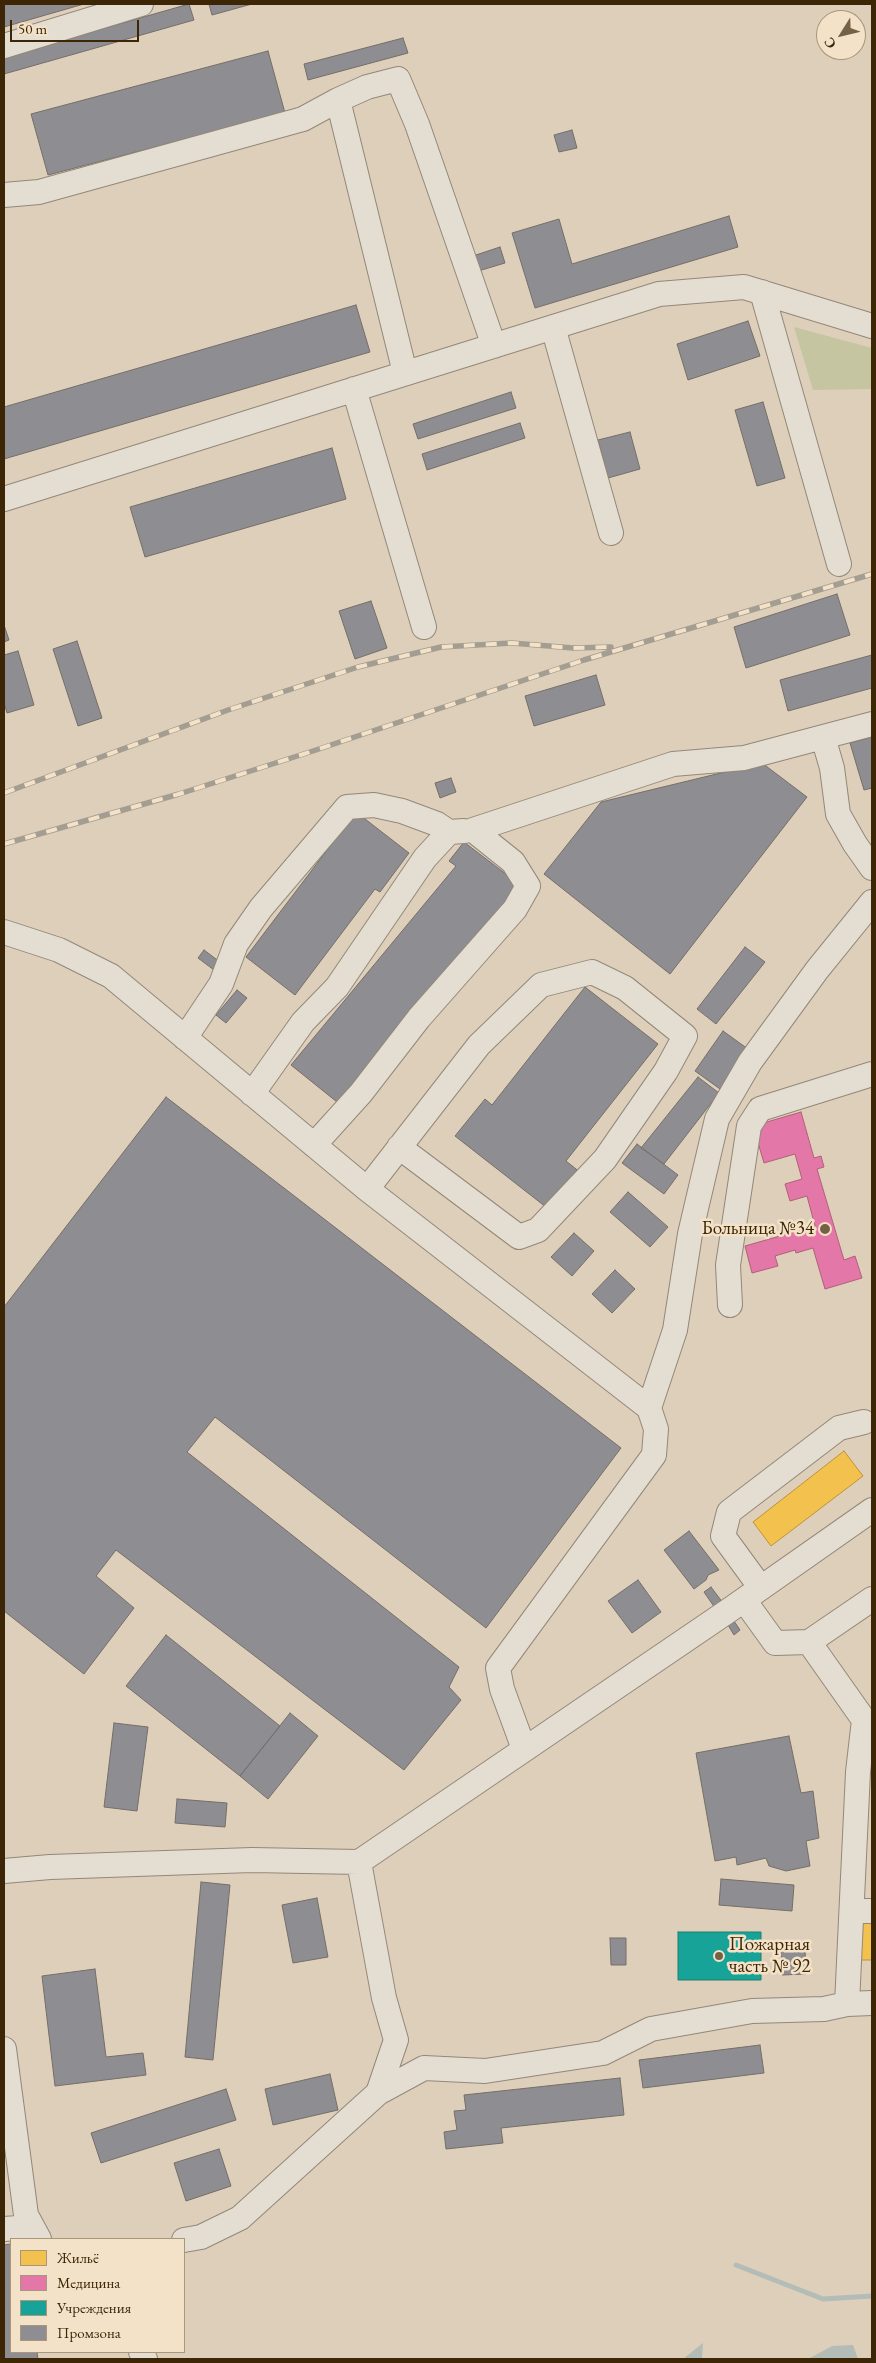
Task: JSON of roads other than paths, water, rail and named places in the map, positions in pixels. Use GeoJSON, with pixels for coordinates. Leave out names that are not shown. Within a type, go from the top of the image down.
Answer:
{"type":"FeatureCollection","features":[{"type":"Feature","properties":{"kind":"street"},"geometry":{"type":"LineString","coordinates":[[4,46],[141,4]]}},
{"type":"Feature","properties":{"kind":"street"},"geometry":{"type":"LineString","coordinates":[[4,195],[39,192],[303,119],[367,87],[398,79],[417,124],[494,346]]}},
{"type":"Feature","properties":{"kind":"street"},"geometry":{"type":"LineString","coordinates":[[338,100],[405,374]]}},
{"type":"Feature","properties":{"kind":"street"},"geometry":{"type":"LineString","coordinates":[[4,499],[659,294],[744,287],[872,326]]}},
{"type":"Feature","properties":{"kind":"street"},"geometry":{"type":"LineString","coordinates":[[762,292],[839,564]]}},
{"type":"Feature","properties":{"kind":"street"},"geometry":{"type":"LineString","coordinates":[[553,327],[611,533]]}},
{"type":"Feature","properties":{"kind":"street"},"geometry":{"type":"LineString","coordinates":[[354,389],[424,627]]}},
{"type":"Feature","properties":{"kind":"street"},"geometry":{"type":"LineString","coordinates":[[185,1038],[221,984],[236,944],[261,908],[347,806],[374,806],[402,811],[437,824],[449,832],[473,830],[673,764],[744,758],[872,724]]}},
{"type":"Feature","properties":{"kind":"street"},"geometry":{"type":"LineString","coordinates":[[823,737],[832,768],[838,814],[855,844],[872,868]]}},
{"type":"Feature","properties":{"kind":"street"},"geometry":{"type":"LineString","coordinates":[[314,1145],[361,1093],[419,1018],[516,909],[528,886],[513,862],[473,830]]}},
{"type":"Feature","properties":{"kind":"street"},"geometry":{"type":"LineString","coordinates":[[252,1094],[303,1022],[337,987],[425,858],[449,832]]}},
{"type":"Feature","properties":{"kind":"street"},"geometry":{"type":"LineString","coordinates":[[649,1408],[675,1330],[690,1234],[718,1118],[750,1062],[817,970],[872,902]]}},
{"type":"Feature","properties":{"kind":"street"},"geometry":{"type":"LineString","coordinates":[[4,932],[58,950],[112,976],[367,1189],[649,1408],[656,1429],[654,1455],[498,1668],[502,1689],[524,1749]]}},
{"type":"Feature","properties":{"kind":"street"},"geometry":{"type":"LineString","coordinates":[[367,1189],[399,1147],[479,1045],[541,985],[592,972],[625,988],[685,1036],[666,1071],[605,1159],[538,1230],[519,1237],[399,1147]]}},
{"type":"Feature","properties":{"kind":"street"},"geometry":{"type":"LineString","coordinates":[[730,1306],[728,1265],[749,1126],[760,1109],[872,1074]]}},
{"type":"Feature","properties":{"kind":"street"},"geometry":{"type":"LineString","coordinates":[[869,1424],[839,1428],[729,1512],[723,1536],[745,1600],[775,1643],[809,1642],[872,1599]]}},
{"type":"Feature","properties":{"kind":"street"},"geometry":{"type":"LineString","coordinates":[[4,1871],[50,1867],[252,1860],[359,1862],[745,1600],[872,1510]]}},
{"type":"Feature","properties":{"kind":"street"},"geometry":{"type":"LineString","coordinates":[[809,1642],[868,1719],[858,1772],[862,1911],[850,1920],[847,2004]]}},
{"type":"Feature","properties":{"kind":"street"},"geometry":{"type":"LineString","coordinates":[[359,1862],[384,1998],[396,2040],[378,2093]]}},
{"type":"Feature","properties":{"kind":"street"},"geometry":{"type":"LineString","coordinates":[[185,2240],[201,2236],[240,2218],[378,2093],[424,2068],[485,2071],[603,2053],[651,2029],[752,2011],[824,2009],[847,2004],[872,2003]]}},
{"type":"Feature","properties":{"kind":"street"},"geometry":{"type":"LineString","coordinates":[[4,2049],[26,2214],[35,2233]]}},
{"type":"Feature","properties":{"kind":"street"},"geometry":{"type":"LineString","coordinates":[[4,2229],[35,2233]]}},
{"type":"Feature","properties":{"kind":"waterway"},"geometry":{"type":"LineString","coordinates":[[736,2265],[823,2299],[872,2296]]}},
{"type":"Feature","properties":{"kind":"railway"},"geometry":{"type":"LineString","coordinates":[[4,844],[179,794],[584,660],[872,574]]}},
{"type":"Feature","properties":{"kind":"railway"},"geometry":{"type":"LineString","coordinates":[[4,793],[228,710],[358,667],[441,647],[512,643],[573,648],[611,647]]}},
{"type":"Feature","properties":{"kind":"place","name":"Больница №34"},"geometry":{"type":"Point","coordinates":[825,1229]}},
{"type":"Feature","properties":{"kind":"place","name":"Пожарная часть № 92"},"geometry":{"type":"Point","coordinates":[719,1956]}}]}
